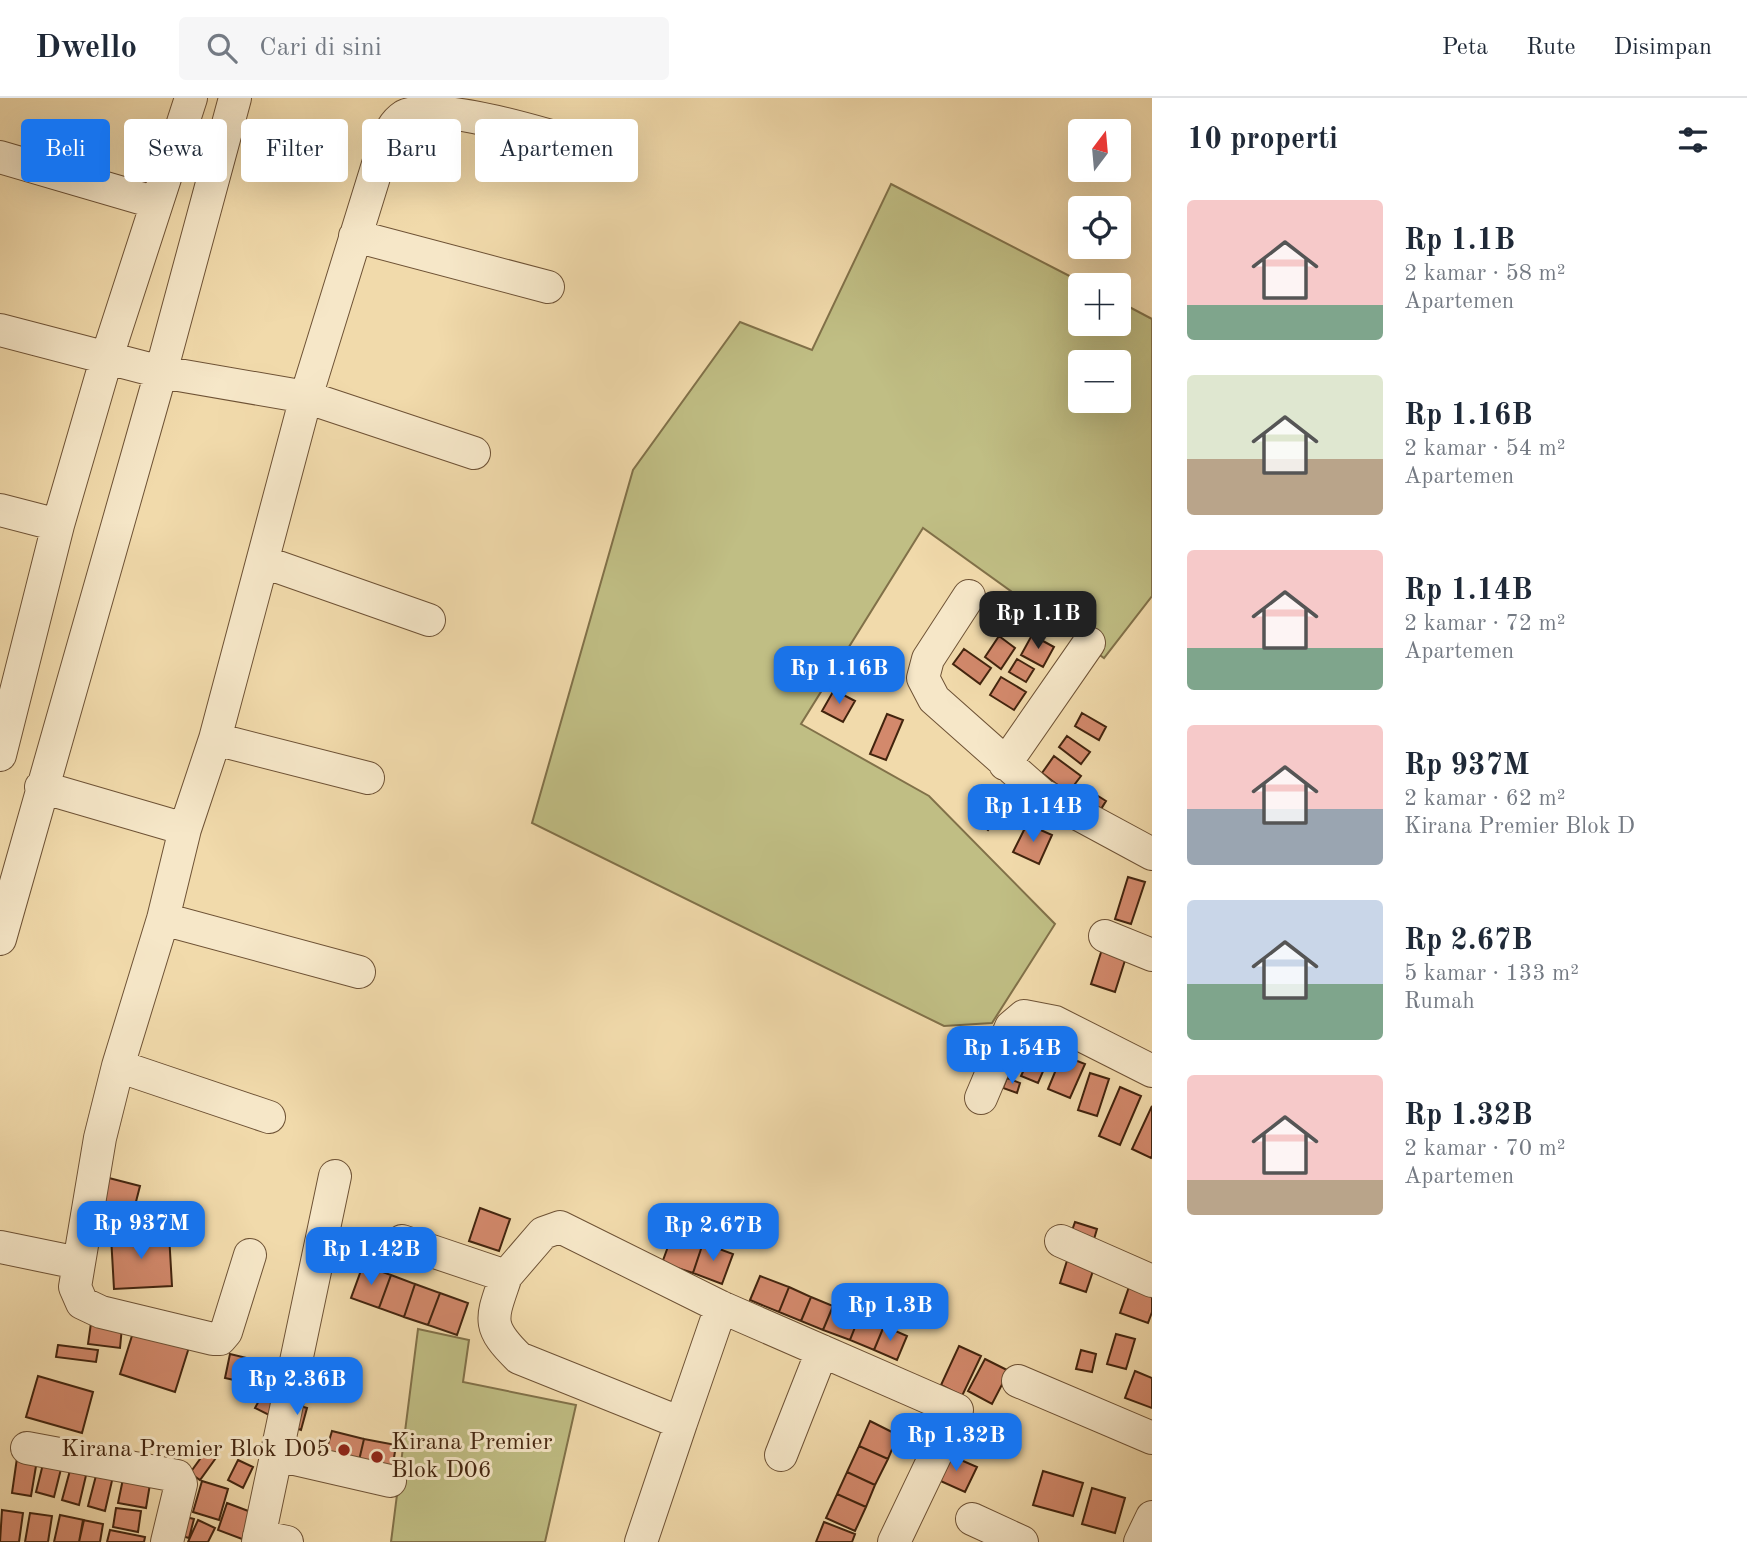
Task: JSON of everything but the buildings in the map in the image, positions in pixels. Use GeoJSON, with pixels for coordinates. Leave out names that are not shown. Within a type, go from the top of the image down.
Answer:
{"type":"FeatureCollection","features":[{"type":"Feature","properties":{"kind":"street"},"geometry":{"type":"LineString","coordinates":[[0,755],[58,526],[106,360],[191,98]]}},
{"type":"Feature","properties":{"kind":"street"},"geometry":{"type":"LineString","coordinates":[[0,939],[161,372],[235,98]]}},
{"type":"Feature","properties":{"kind":"street"},"geometry":{"type":"LineString","coordinates":[[250,1255],[226,1332],[220,1339],[101,1312],[82,1303],[75,1287],[100,1138],[118,1066],[163,919],[185,829],[215,739],[306,397],[383,148],[393,126],[405,115],[433,109],[492,119]]}},
{"type":"Feature","properties":{"kind":"street"},"geometry":{"type":"LineString","coordinates":[[0,158],[157,203]]}},
{"type":"Feature","properties":{"kind":"street"},"geometry":{"type":"LineString","coordinates":[[355,236],[548,287]]}},
{"type":"Feature","properties":{"kind":"street"},"geometry":{"type":"LineString","coordinates":[[0,330],[106,360],[306,397],[474,453]]}},
{"type":"Feature","properties":{"kind":"street"},"geometry":{"type":"LineString","coordinates":[[0,510],[58,526]]}},
{"type":"Feature","properties":{"kind":"street"},"geometry":{"type":"LineString","coordinates":[[264,562],[429,620]]}},
{"type":"Feature","properties":{"kind":"street"},"geometry":{"type":"LineString","coordinates":[[969,596],[928,659],[923,678],[934,699],[1041,794],[1152,854]]}},
{"type":"Feature","properties":{"kind":"street"},"geometry":{"type":"LineString","coordinates":[[1006,764],[1089,643]]}},
{"type":"Feature","properties":{"kind":"street"},"geometry":{"type":"LineString","coordinates":[[215,739],[368,778]]}},
{"type":"Feature","properties":{"kind":"street"},"geometry":{"type":"LineString","coordinates":[[41,787],[185,829]]}},
{"type":"Feature","properties":{"kind":"street"},"geometry":{"type":"LineString","coordinates":[[163,919],[359,972]]}},
{"type":"Feature","properties":{"kind":"street"},"geometry":{"type":"LineString","coordinates":[[1105,936],[1152,954]]}},
{"type":"Feature","properties":{"kind":"street"},"geometry":{"type":"LineString","coordinates":[[981,1098],[1011,1027],[1024,1016],[1055,1021],[1152,1071]]}},
{"type":"Feature","properties":{"kind":"street"},"geometry":{"type":"LineString","coordinates":[[118,1066],[269,1117]]}},
{"type":"Feature","properties":{"kind":"street"},"geometry":{"type":"LineString","coordinates":[[268,1540],[276,1455],[335,1176]]}},
{"type":"Feature","properties":{"kind":"street"},"geometry":{"type":"LineString","coordinates":[[681,1423],[519,1358],[499,1339],[493,1317],[506,1276],[543,1233],[560,1227],[721,1307],[957,1410],[894,1542]]}},
{"type":"Feature","properties":{"kind":"street"},"geometry":{"type":"LineString","coordinates":[[402,1241],[506,1276]]}},
{"type":"Feature","properties":{"kind":"street"},"geometry":{"type":"LineString","coordinates":[[1061,1241],[1152,1280]]}},
{"type":"Feature","properties":{"kind":"street"},"geometry":{"type":"LineString","coordinates":[[0,1247],[78,1264]]}},
{"type":"Feature","properties":{"kind":"street"},"geometry":{"type":"LineString","coordinates":[[641,1542],[721,1307]]}},
{"type":"Feature","properties":{"kind":"street"},"geometry":{"type":"LineString","coordinates":[[781,1455],[822,1351]]}},
{"type":"Feature","properties":{"kind":"street"},"geometry":{"type":"LineString","coordinates":[[1018,1381],[1152,1438]]}},
{"type":"Feature","properties":{"kind":"street"},"geometry":{"type":"LineString","coordinates":[[27,1448],[177,1476],[181,1484],[167,1542]]}},
{"type":"Feature","properties":{"kind":"street"},"geometry":{"type":"LineString","coordinates":[[276,1455],[390,1480]]}},
{"type":"Feature","properties":{"kind":"street"},"geometry":{"type":"LineString","coordinates":[[1140,1542],[1152,1517]]}},
{"type":"Feature","properties":{"kind":"street"},"geometry":{"type":"LineString","coordinates":[[972,1519],[1022,1542]]}},
{"type":"Feature","properties":{"kind":"shaded area"},"geometry":{"type":"Polygon","coordinates":[[[891,184],[1068,275],[1068,336],[1131,336],[1131,308],[1152,319],[1152,596],[1104,658],[923,528],[801,724],[929,796],[1055,924],[992,1023],[944,1026],[532,823],[633,470],[740,322],[812,350],[891,184]]]}},
{"type":"Feature","properties":{"kind":"shaded area"},"geometry":{"type":"Polygon","coordinates":[[[418,1329],[469,1340],[463,1382],[576,1405],[545,1542],[391,1542],[418,1329]]]}},
{"type":"Feature","properties":{"kind":"place","name":"Kirana Premier Blok D05"},"geometry":{"type":"Point","coordinates":[344,1450]}},
{"type":"Feature","properties":{"kind":"place","name":"Kirana Premier Blok D06"},"geometry":{"type":"Point","coordinates":[377,1457]}}]}
